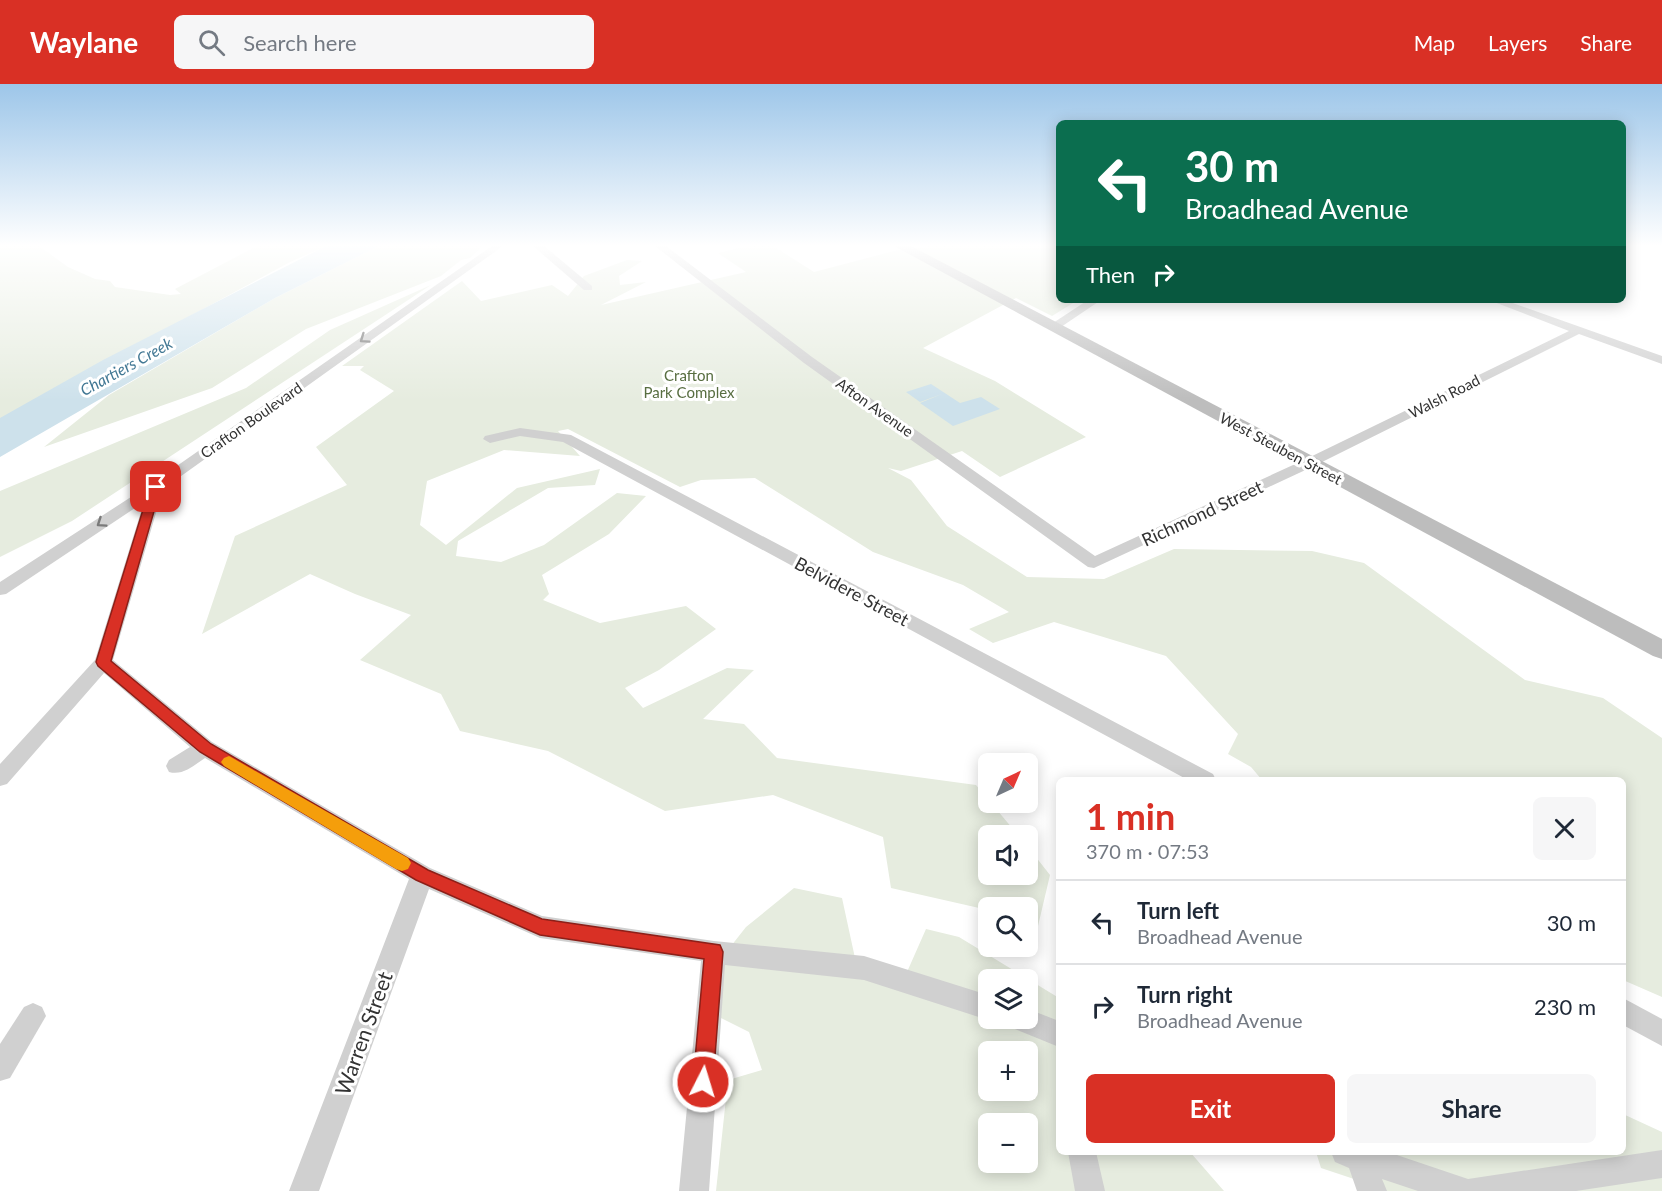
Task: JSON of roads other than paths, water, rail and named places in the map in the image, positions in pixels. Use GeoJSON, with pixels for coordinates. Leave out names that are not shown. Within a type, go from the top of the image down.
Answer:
{"type":"FeatureCollection","features":[{"type":"Feature","properties":{"kind":"main road","name":"West Steuben Street"},"geometry":{"type":"LineString","coordinates":[[999,298],[1662,650]]}},
{"type":"Feature","properties":{"kind":"street","name":"Crafton Boulevard"},"geometry":{"type":"LineString","coordinates":[[0,590],[156,487],[425,298]]}},
{"type":"Feature","properties":{"kind":"street","name":"Afton Avenue"},"geometry":{"type":"LineString","coordinates":[[727,298],[808,360],[1094,563]]}},
{"type":"Feature","properties":{"kind":"street"},"geometry":{"type":"LineString","coordinates":[[1054,327],[1091,303]]}},
{"type":"Feature","properties":{"kind":"street"},"geometry":{"type":"LineString","coordinates":[[1502,303],[1662,360]]}},
{"type":"Feature","properties":{"kind":"street","name":"Walsh Road"},"geometry":{"type":"LineString","coordinates":[[1309,463],[1579,330]]}},
{"type":"Feature","properties":{"kind":"street","name":"Belvidere Street"},"geometry":{"type":"LineString","coordinates":[[490,439],[520,432],[566,438],[1200,777]]}},
{"type":"Feature","properties":{"kind":"street","name":"Richmond Street"},"geometry":{"type":"LineString","coordinates":[[1094,563],[1309,463]]}},
{"type":"Feature","properties":{"kind":"street"},"geometry":{"type":"LineString","coordinates":[[0,778],[103,662],[156,487]]}},
{"type":"Feature","properties":{"kind":"street"},"geometry":{"type":"LineString","coordinates":[[103,662],[205,748],[422,875],[540,927],[714,952],[864,968],[978,1004]]}},
{"type":"Feature","properties":{"kind":"street"},"geometry":{"type":"LineString","coordinates":[[176,766],[205,748]]}},
{"type":"Feature","properties":{"kind":"street","name":"Warren Street"},"geometry":{"type":"LineString","coordinates":[[304,1191],[422,875]]}},
{"type":"Feature","properties":{"kind":"street"},"geometry":{"type":"LineString","coordinates":[[694,1191],[714,952]]}},
{"type":"Feature","properties":{"kind":"street"},"geometry":{"type":"LineString","coordinates":[[1626,1013],[1662,1033]]}},
{"type":"Feature","properties":{"kind":"street"},"geometry":{"type":"LineString","coordinates":[[0,1068],[33,1016]]}},
{"type":"Feature","properties":{"kind":"street"},"geometry":{"type":"LineString","coordinates":[[1038,1027],[1056,1035]]}},
{"type":"Feature","properties":{"kind":"street"},"geometry":{"type":"LineString","coordinates":[[1083,1155],[1090,1191]]}},
{"type":"Feature","properties":{"kind":"street"},"geometry":{"type":"LineString","coordinates":[[1353,1155],[1372,1191]]}},
{"type":"Feature","properties":{"kind":"street"},"geometry":{"type":"LineString","coordinates":[[1353,1155],[1461,1191]]}},
{"type":"Feature","properties":{"kind":"street"},"geometry":{"type":"LineString","coordinates":[[1474,1191],[1662,1164]]}},
{"type":"Feature","properties":{"kind":"water","name":"Chartiers Creek"},"geometry":{"type":"Polygon","coordinates":[[[225,298],[276,298],[0,457],[0,418],[103,360],[225,298]]]}},
{"type":"Feature","properties":{"kind":"water"},"geometry":{"type":"Polygon","coordinates":[[[931,384],[960,403],[981,397],[1000,409],[953,426],[920,403],[942,394],[920,402],[906,392],[931,384]]]}},
{"type":"Feature","properties":{"kind":"park label","name":"Crafton Park Complex"},"geometry":{"type":"Point","coordinates":[689,384]}}]}
